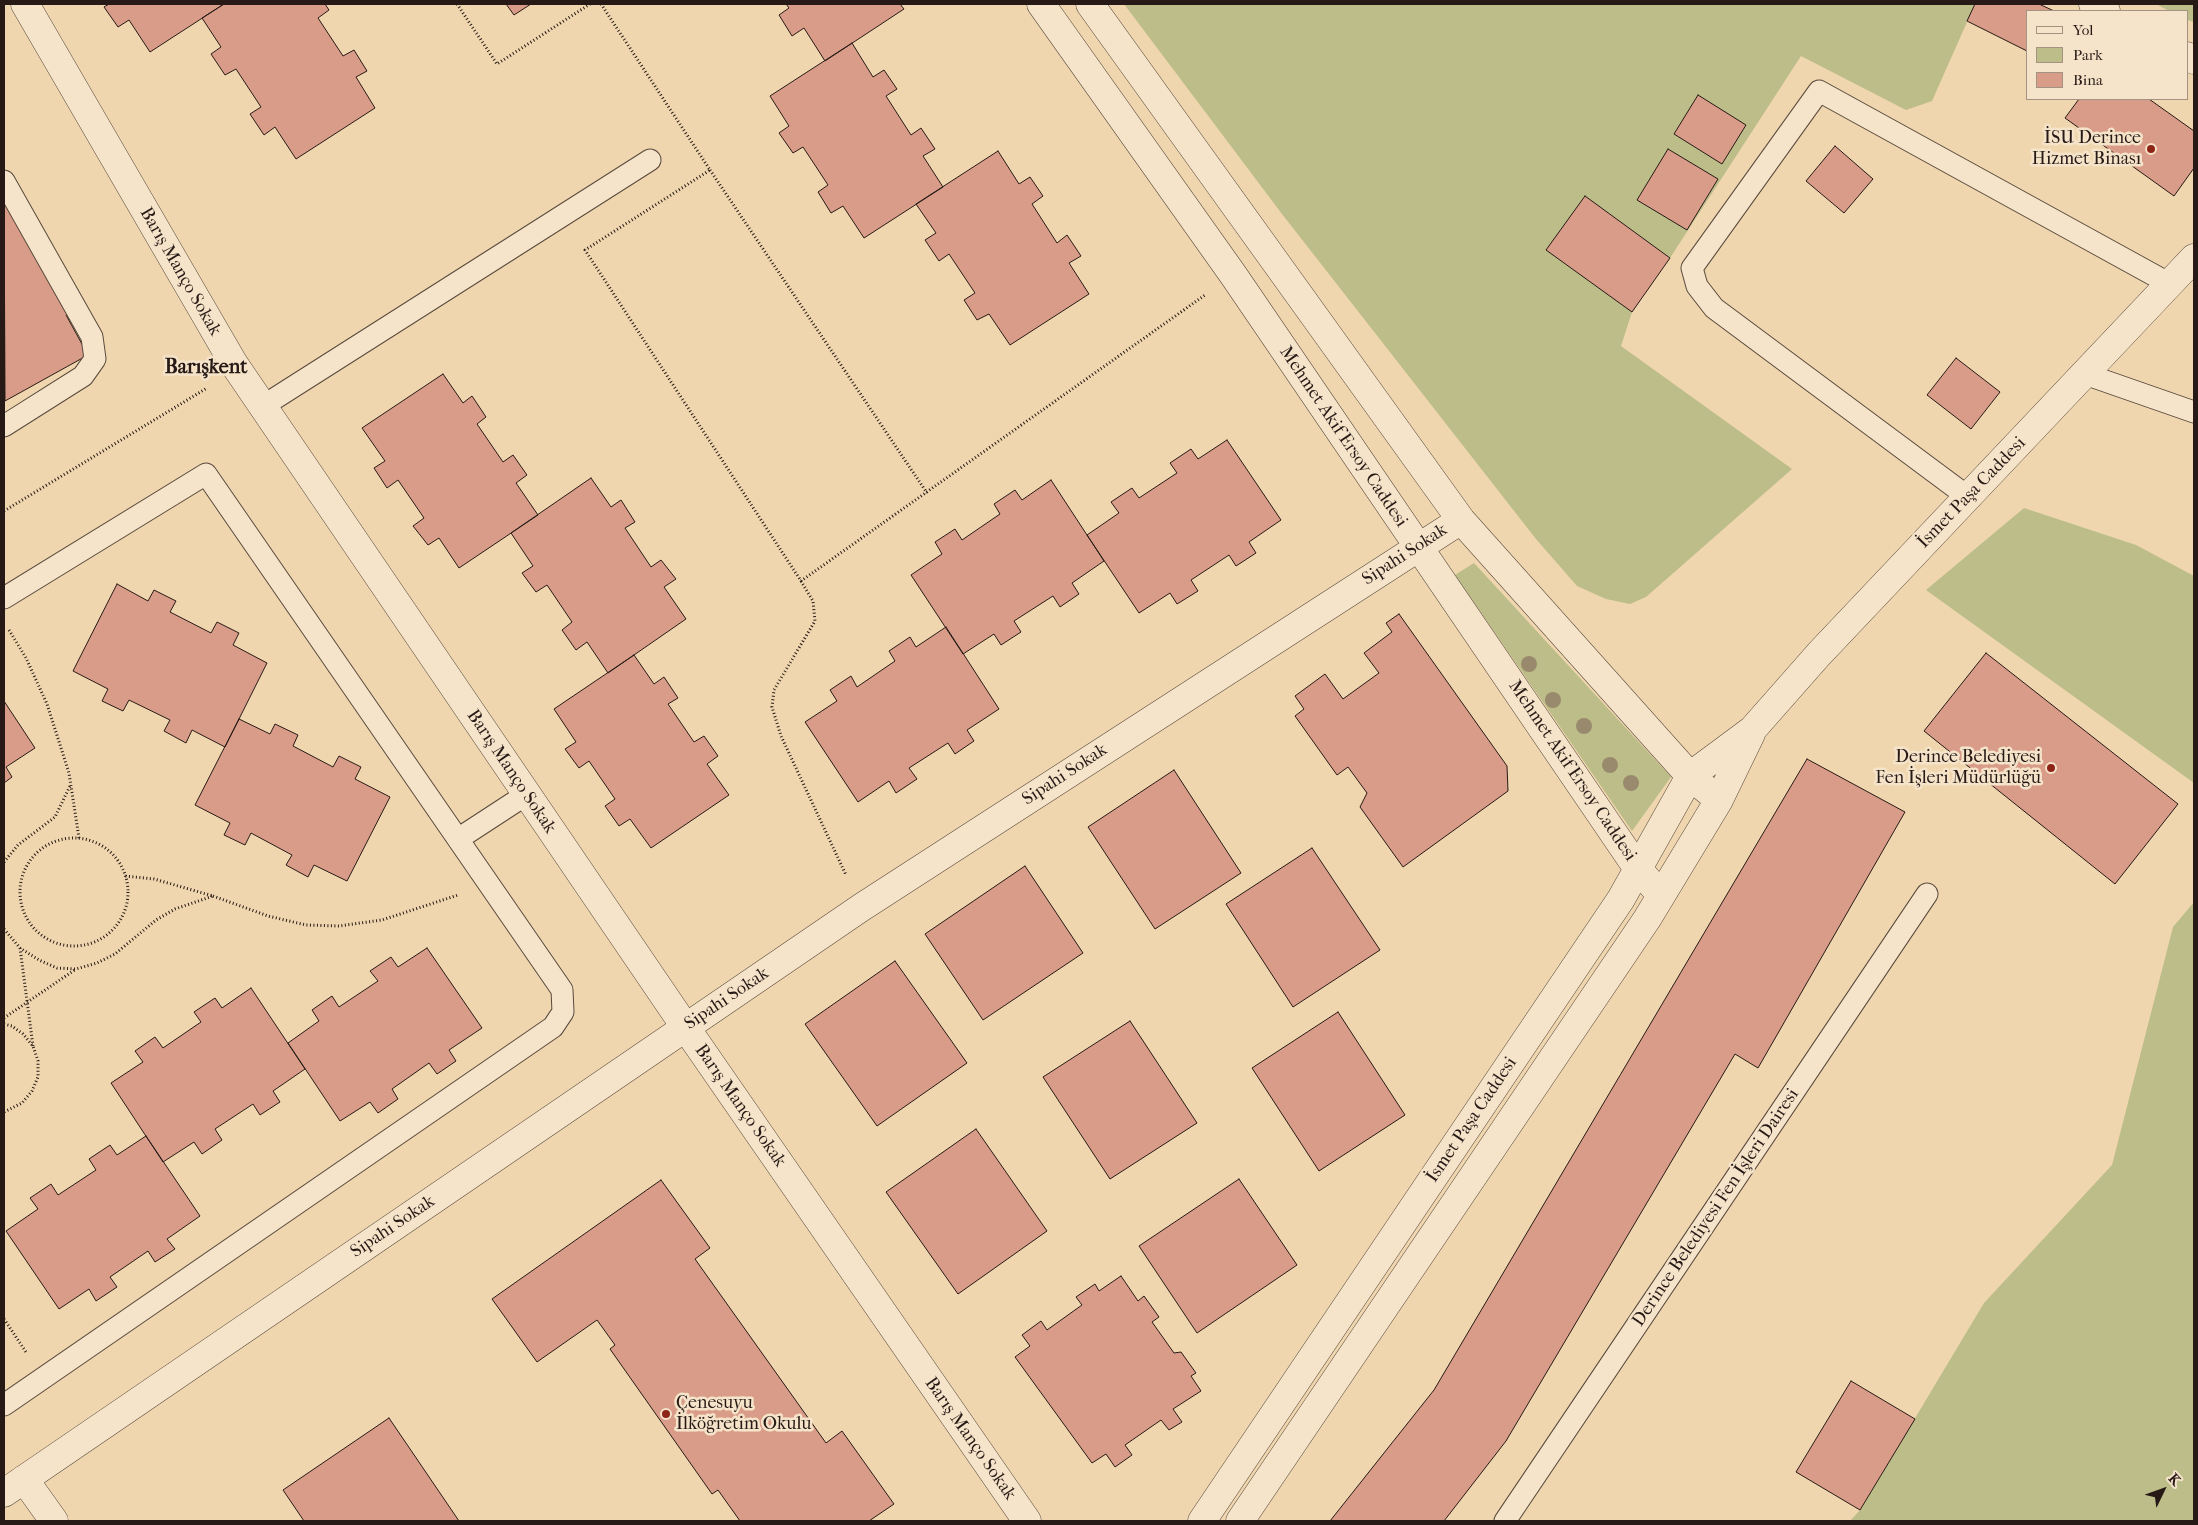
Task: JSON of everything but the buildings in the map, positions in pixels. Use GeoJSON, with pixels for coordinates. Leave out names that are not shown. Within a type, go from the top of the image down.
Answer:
{"type":"FeatureCollection","features":[{"type":"Feature","properties":{"kind":"street","name":"Barış Manço Sokak"},"geometry":{"type":"LineString","coordinates":[[25,4],[238,369],[262,406],[686,1028],[1027,1521]]}},
{"type":"Feature","properties":{"kind":"street","name":"Mehmet Akif Ersoy Caddesi"},"geometry":{"type":"LineString","coordinates":[[1041,4],[1234,276],[1638,869],[1661,895]]}},
{"type":"Feature","properties":{"kind":"street"},"geometry":{"type":"LineString","coordinates":[[1090,4],[1460,520],[1690,776],[1719,800]]}},
{"type":"Feature","properties":{"kind":"street"},"geometry":{"type":"LineString","coordinates":[[2093,4],[2104,10]]}},
{"type":"Feature","properties":{"kind":"street","name":"İsmet Paşa Caddesi"},"geometry":{"type":"LineString","coordinates":[[1202,1521],[1616,907],[1690,776],[1752,730],[1818,654],[2194,258]]}},
{"type":"Feature","properties":{"kind":"street","name":"Sipahi Sokak"},"geometry":{"type":"LineString","coordinates":[[14,1486],[862,907],[1460,520]]}},
{"type":"Feature","properties":{"kind":"street","name":"İsmet Paşa Caddesi"},"geometry":{"type":"LineString","coordinates":[[1240,1521],[1661,895],[1719,800],[1752,730]]}},
{"type":"Feature","properties":{"kind":"street"},"geometry":{"type":"LineString","coordinates":[[14,1486],[54,1521]]}},
{"type":"Feature","properties":{"kind":"lane"},"geometry":{"type":"LineString","coordinates":[[1968,497],[1714,308],[1697,286],[1692,268],[1819,91],[2170,284]]}},
{"type":"Feature","properties":{"kind":"lane"},"geometry":{"type":"LineString","coordinates":[[262,406],[650,160]]}},
{"type":"Feature","properties":{"kind":"lane"},"geometry":{"type":"LineString","coordinates":[[4,181],[92,337],[95,360],[83,376],[4,426]]}},
{"type":"Feature","properties":{"kind":"lane"},"geometry":{"type":"LineString","coordinates":[[2085,374],[2194,412]]}},
{"type":"Feature","properties":{"kind":"lane"},"geometry":{"type":"LineString","coordinates":[[4,598],[206,474],[562,990],[563,1012],[553,1028],[4,1404]]}},
{"type":"Feature","properties":{"kind":"lane"},"geometry":{"type":"LineString","coordinates":[[458,839],[527,794]]}},
{"type":"Feature","properties":{"kind":"lane","name":"Derince Belediyesi Fen İşleri Dairesi"},"geometry":{"type":"LineString","coordinates":[[1506,1521],[1927,894]]}},
{"type":"Feature","properties":{"kind":"path"},"geometry":{"type":"LineString","coordinates":[[457,4],[497,64],[590,4]]}},
{"type":"Feature","properties":{"kind":"path"},"geometry":{"type":"LineString","coordinates":[[601,4],[927,493]]}},
{"type":"Feature","properties":{"kind":"path"},"geometry":{"type":"LineString","coordinates":[[710,170],[586,250],[813,601],[815,621],[774,690],[772,707],[780,736],[862,907]]}},
{"type":"Feature","properties":{"kind":"path"},"geometry":{"type":"LineString","coordinates":[[801,582],[1234,276]]}},
{"type":"Feature","properties":{"kind":"path"},"geometry":{"type":"LineString","coordinates":[[4,510],[238,369]]}},
{"type":"Feature","properties":{"kind":"path"},"geometry":{"type":"LineString","coordinates":[[8,628],[26,658],[47,704],[71,785],[79,838]]}},
{"type":"Feature","properties":{"kind":"path"},"geometry":{"type":"LineString","coordinates":[[4,862],[18,845],[55,817],[71,785]]}},
{"type":"Feature","properties":{"kind":"path"},"geometry":{"type":"LineString","coordinates":[[79,838],[97,843],[112,853],[123,868],[125,876],[128,886],[127,904],[120,921],[108,935],[92,944],[75,946],[57,944],[41,936],[29,922],[22,906],[20,890],[24,872],[33,857],[46,846],[62,839],[79,838]]}},
{"type":"Feature","properties":{"kind":"path"},"geometry":{"type":"LineString","coordinates":[[125,876],[154,879],[213,896],[268,916],[306,925],[339,926],[382,920],[489,884]]}},
{"type":"Feature","properties":{"kind":"path"},"geometry":{"type":"LineString","coordinates":[[4,1018],[76,969],[97,963],[115,954],[156,920],[175,909],[213,896]]}},
{"type":"Feature","properties":{"kind":"path"},"geometry":{"type":"LineString","coordinates":[[4,929],[20,948],[57,968],[76,969]]}},
{"type":"Feature","properties":{"kind":"path"},"geometry":{"type":"LineString","coordinates":[[4,1112],[22,1103],[32,1091],[38,1077],[38,1061],[33,1046],[20,948]]}},
{"type":"Feature","properties":{"kind":"path"},"geometry":{"type":"LineString","coordinates":[[4,1024],[12,1026],[23,1034],[33,1046]]}},
{"type":"Feature","properties":{"kind":"path"},"geometry":{"type":"LineString","coordinates":[[4,1319],[43,1377]]}},
{"type":"Feature","properties":{"kind":"green space"},"geometry":{"type":"Polygon","coordinates":[[[1124,4],[1975,4],[1932,101],[1906,110],[1801,56],[1670,258],[1632,312],[1621,346],[1792,469],[1646,597],[1630,604],[1606,599],[1577,586],[1536,539],[1282,214],[1124,4]]]}},
{"type":"Feature","properties":{"kind":"green space"},"geometry":{"type":"Polygon","coordinates":[[[2156,4],[2194,4],[2194,22],[2188,20],[2188,10],[2167,10],[2156,4]]]}},
{"type":"Feature","properties":{"kind":"green space"},"geometry":{"type":"Polygon","coordinates":[[[2024,508],[2136,545],[2194,576],[2194,783],[1926,590],[2024,508]]]}},
{"type":"Feature","properties":{"kind":"green space"},"geometry":{"type":"Polygon","coordinates":[[[1474,563],[1671,777],[1632,831],[1455,575],[1474,563]]]}},
{"type":"Feature","properties":{"kind":"green space"},"geometry":{"type":"Polygon","coordinates":[[[2194,902],[2194,1521],[1850,1521],[1860,1510],[1984,1303],[2112,1165],[2173,927],[2194,902]]]}},
{"type":"Feature","properties":{"kind":"place","name":"İSU Derince Hizmet Binası"},"geometry":{"type":"Point","coordinates":[2151,149]}},
{"type":"Feature","properties":{"kind":"place","name":"Derince Belediyesi Fen İşleri Müdürlüğü"},"geometry":{"type":"Point","coordinates":[2051,768]}},
{"type":"Feature","properties":{"kind":"place","name":"Çenesuyu İlköğretim Okulu"},"geometry":{"type":"Point","coordinates":[666,1414]}},
{"type":"Feature","properties":{"kind":"district","name":"Barışkent"},"geometry":{"type":"Point","coordinates":[206,368]}}]}
